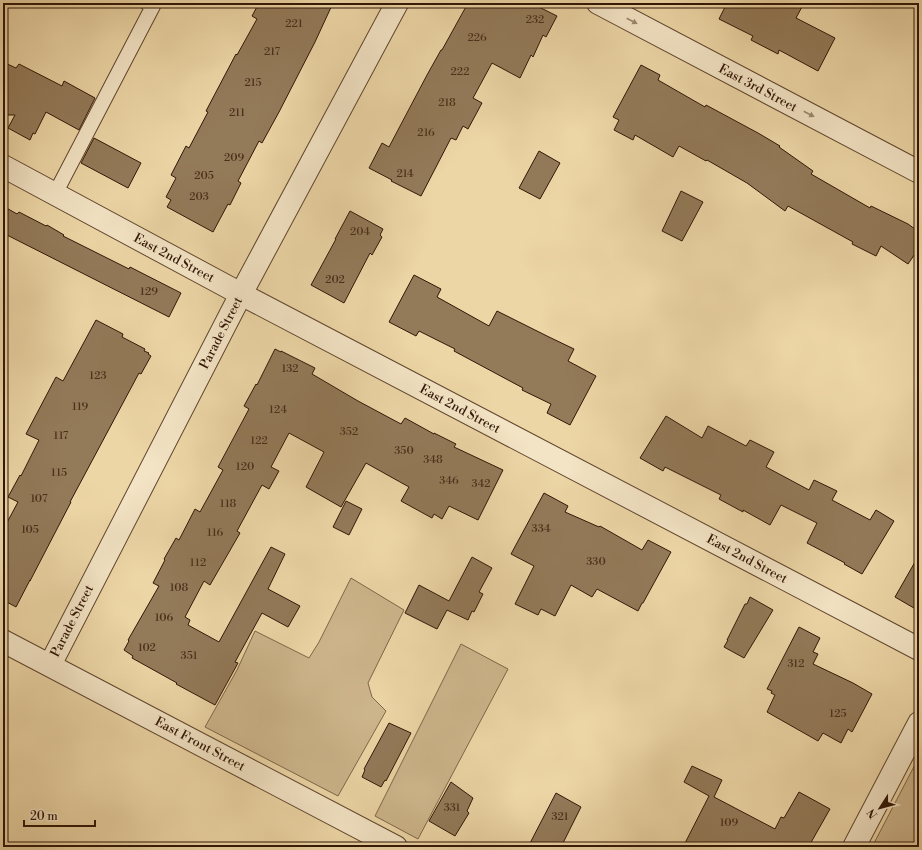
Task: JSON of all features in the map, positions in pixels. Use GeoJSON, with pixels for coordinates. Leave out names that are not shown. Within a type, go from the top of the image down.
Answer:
{"type":"FeatureCollection","features":[{"type":"Feature","properties":{"kind":"street","name":"Parade Street"},"geometry":{"type":"LineString","coordinates":[[50,665],[241,294],[397,3]]}},
{"type":"Feature","properties":{"kind":"street","name":"East 3rd Street"},"geometry":{"type":"LineString","coordinates":[[598,3],[919,172]]}},
{"type":"Feature","properties":{"kind":"street","name":"East 2nd Street"},"geometry":{"type":"LineString","coordinates":[[3,166],[241,294],[919,649]]}},
{"type":"Feature","properties":{"kind":"street","name":"East Front Street"},"geometry":{"type":"LineString","coordinates":[[3,641],[396,847]]}},
{"type":"Feature","properties":{"kind":"street"},"geometry":{"type":"LineString","coordinates":[[854,847],[919,723]]}},
{"type":"Feature","properties":{"kind":"lane"},"geometry":{"type":"LineString","coordinates":[[55,194],[152,4]]}},
{"type":"Feature","properties":{"kind":"shaded area"},"geometry":{"type":"Polygon","coordinates":[[[351,578],[404,610],[368,683],[372,697],[386,711],[338,796],[205,727],[237,670],[255,631],[309,658],[319,642],[351,578]]]}},
{"type":"Feature","properties":{"kind":"shaded area"},"geometry":{"type":"Polygon","coordinates":[[[461,644],[508,669],[418,839],[375,816],[461,644]]]}},
{"type":"Feature","properties":{"kind":"shaded area"},"geometry":{"type":"Polygon","coordinates":[[[919,757],[919,847],[872,847],[919,757]]]}},
{"type":"Feature","properties":{"kind":"building"},"geometry":{"type":"Polygon","coordinates":[[[259,3],[333,3],[279,112],[262,143],[259,141],[238,181],[241,183],[230,205],[228,204],[213,232],[167,207],[171,200],[166,197],[176,178],[171,175],[186,146],[189,148],[208,112],[206,111],[236,54],[237,55],[257,19],[252,16],[259,3]]]}},
{"type":"Feature","properties":{"kind":"building"},"geometry":{"type":"Polygon","coordinates":[[[468,3],[531,3],[557,16],[546,37],[543,35],[533,57],[531,55],[520,78],[492,63],[473,98],[482,103],[468,129],[463,126],[456,140],[451,138],[421,196],[369,168],[382,143],[389,147],[427,75],[468,3]]]}},
{"type":"Feature","properties":{"kind":"building"},"geometry":{"type":"Polygon","coordinates":[[[727,3],[804,3],[796,18],[835,38],[818,71],[779,50],[778,54],[751,40],[753,36],[719,19],[727,3]]]}},
{"type":"Feature","properties":{"kind":"building"},"geometry":{"type":"Polygon","coordinates":[[[3,62],[16,68],[19,64],[62,86],[64,81],[95,98],[79,130],[46,112],[35,134],[33,133],[30,140],[8,128],[15,115],[3,115],[3,62]]]}},
{"type":"Feature","properties":{"kind":"building"},"geometry":{"type":"Polygon","coordinates":[[[641,65],[660,75],[658,80],[705,107],[706,105],[780,146],[779,147],[813,171],[811,174],[870,208],[871,206],[908,224],[919,232],[919,248],[908,264],[881,246],[876,256],[852,244],[853,242],[788,206],[785,211],[747,183],[679,146],[673,157],[635,135],[633,140],[614,130],[619,120],[613,117],[641,65]]]}},
{"type":"Feature","properties":{"kind":"building"},"geometry":{"type":"Polygon","coordinates":[[[94,138],[141,163],[128,188],[81,163],[94,138]]]}},
{"type":"Feature","properties":{"kind":"building"},"geometry":{"type":"Polygon","coordinates":[[[539,151],[560,163],[540,199],[519,188],[539,151]]]}},
{"type":"Feature","properties":{"kind":"building"},"geometry":{"type":"Polygon","coordinates":[[[681,191],[703,202],[682,241],[662,231],[681,191]]]}},
{"type":"Feature","properties":{"kind":"building"},"geometry":{"type":"Polygon","coordinates":[[[3,206],[17,214],[19,212],[46,226],[47,225],[64,235],[63,236],[129,269],[130,267],[181,293],[169,317],[3,233],[3,206]]]}},
{"type":"Feature","properties":{"kind":"building"},"geometry":{"type":"Polygon","coordinates":[[[350,211],[383,229],[380,235],[382,237],[372,255],[370,253],[344,303],[311,285],[350,211]]]}},
{"type":"Feature","properties":{"kind":"building"},"geometry":{"type":"Polygon","coordinates":[[[414,275],[441,289],[437,297],[489,326],[497,311],[574,349],[568,361],[596,376],[570,425],[547,413],[551,404],[522,390],[523,388],[454,351],[455,349],[419,331],[416,336],[389,322],[414,275]]]}},
{"type":"Feature","properties":{"kind":"building"},"geometry":{"type":"Polygon","coordinates":[[[96,320],[123,334],[122,337],[145,349],[144,351],[149,353],[148,354],[151,356],[141,374],[139,373],[16,607],[3,600],[3,530],[18,502],[8,497],[20,475],[21,476],[39,440],[26,434],[56,377],[63,381],[96,320]]]}},
{"type":"Feature","properties":{"kind":"building"},"geometry":{"type":"Polygon","coordinates":[[[275,349],[315,368],[312,374],[401,424],[405,418],[456,444],[454,447],[503,470],[478,520],[449,506],[442,519],[434,514],[432,518],[401,501],[409,487],[366,463],[341,507],[306,487],[324,452],[289,433],[271,467],[279,471],[269,489],[262,485],[237,531],[240,533],[210,585],[204,581],[185,617],[190,620],[188,625],[219,642],[271,547],[285,554],[268,589],[300,606],[288,627],[262,613],[235,662],[238,663],[215,705],[132,658],[133,656],[124,650],[129,641],[128,640],[159,586],[153,583],[165,560],[164,559],[176,538],[179,540],[195,509],[200,512],[223,470],[218,467],[249,409],[244,406],[256,384],[257,385],[275,349]]]}},
{"type":"Feature","properties":{"kind":"building"},"geometry":{"type":"Polygon","coordinates":[[[666,416],[702,438],[708,426],[746,446],[750,440],[774,452],[766,467],[809,490],[814,480],[837,491],[832,500],[870,520],[876,510],[894,521],[862,574],[844,564],[845,563],[807,543],[817,523],[781,505],[770,525],[719,499],[721,495],[665,467],[663,471],[640,458],[666,416]]]}},
{"type":"Feature","properties":{"kind":"building"},"geometry":{"type":"Polygon","coordinates":[[[544,493],[568,506],[565,512],[599,527],[600,526],[642,550],[648,540],[671,552],[638,611],[597,589],[592,597],[571,585],[555,616],[541,609],[538,615],[515,604],[534,566],[511,554],[544,493]]]}},
{"type":"Feature","properties":{"kind":"building"},"geometry":{"type":"Polygon","coordinates":[[[346,501],[362,509],[349,535],[333,527],[346,501]]]}},
{"type":"Feature","properties":{"kind":"building"},"geometry":{"type":"Polygon","coordinates":[[[919,555],[919,611],[895,597],[919,555]]]}},
{"type":"Feature","properties":{"kind":"building"},"geometry":{"type":"Polygon","coordinates":[[[472,557],[492,568],[479,592],[483,594],[468,620],[447,610],[437,629],[405,613],[419,585],[449,601],[472,557]]]}},
{"type":"Feature","properties":{"kind":"building"},"geometry":{"type":"Polygon","coordinates":[[[750,597],[773,610],[744,658],[724,647],[745,604],[747,604],[750,597]]]}},
{"type":"Feature","properties":{"kind":"building"},"geometry":{"type":"Polygon","coordinates":[[[799,627],[820,638],[813,652],[818,654],[813,664],[872,694],[852,732],[848,729],[841,743],[823,733],[818,741],[767,712],[775,695],[771,693],[772,691],[767,689],[799,627]]]}},
{"type":"Feature","properties":{"kind":"building"},"geometry":{"type":"Polygon","coordinates":[[[389,723],[411,733],[386,781],[385,780],[381,787],[362,777],[365,770],[364,769],[389,723]]]}},
{"type":"Feature","properties":{"kind":"building"},"geometry":{"type":"Polygon","coordinates":[[[692,766],[722,780],[714,797],[775,829],[781,817],[784,818],[799,792],[830,809],[809,846],[810,847],[683,847],[709,796],[684,782],[692,766]]]}},
{"type":"Feature","properties":{"kind":"building"},"geometry":{"type":"Polygon","coordinates":[[[451,782],[473,798],[467,811],[469,813],[455,836],[429,821],[451,782]]]}},
{"type":"Feature","properties":{"kind":"building"},"geometry":{"type":"Polygon","coordinates":[[[556,793],[581,807],[561,847],[528,847],[556,793]]]}}]}
